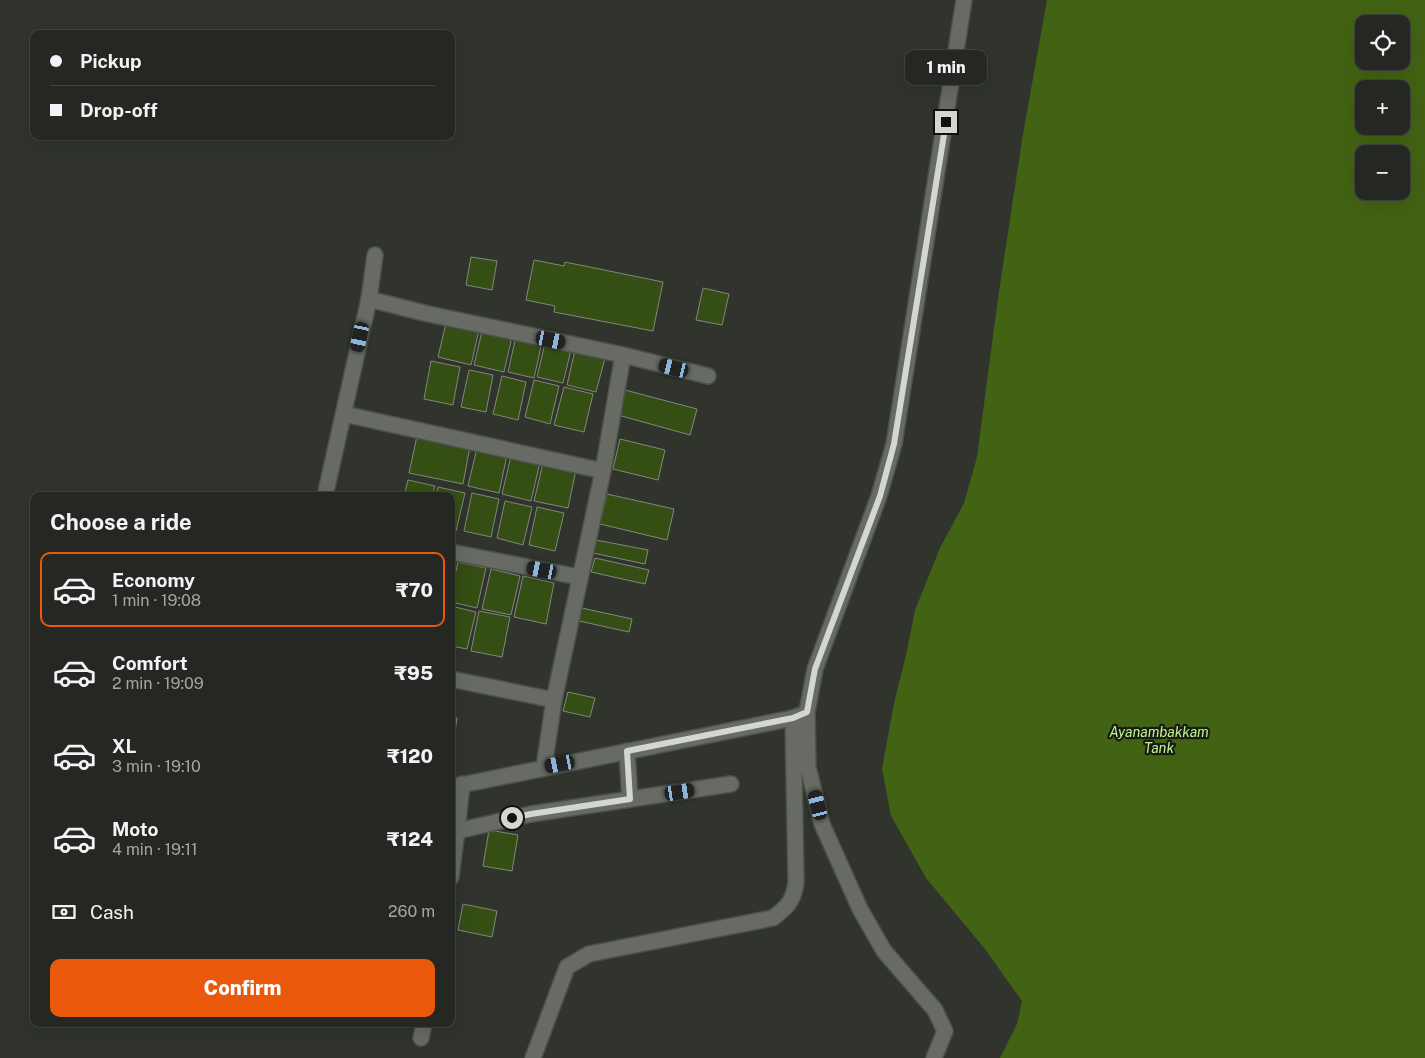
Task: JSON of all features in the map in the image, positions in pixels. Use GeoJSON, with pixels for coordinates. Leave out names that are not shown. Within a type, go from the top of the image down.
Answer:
{"type":"FeatureCollection","features":[{"type":"Feature","properties":{"kind":"street"},"geometry":{"type":"LineString","coordinates":[[934,1058],[945,1031],[935,1010],[884,951],[860,909],[822,824],[808,767],[807,712],[815,669],[880,496],[894,444],[964,0]]}},
{"type":"Feature","properties":{"kind":"street"},"geometry":{"type":"LineString","coordinates":[[326,492],[369,299],[375,255]]}},
{"type":"Feature","properties":{"kind":"street"},"geometry":{"type":"LineString","coordinates":[[369,299],[434,315],[623,355],[708,376]]}},
{"type":"Feature","properties":{"kind":"street"},"geometry":{"type":"LineString","coordinates":[[544,767],[554,700],[603,471],[623,355]]}},
{"type":"Feature","properties":{"kind":"street"},"geometry":{"type":"LineString","coordinates":[[344,414],[603,471]]}},
{"type":"Feature","properties":{"kind":"street"},"geometry":{"type":"LineString","coordinates":[[455,553],[579,577]]}},
{"type":"Feature","properties":{"kind":"street"},"geometry":{"type":"LineString","coordinates":[[455,680],[554,700]]}},
{"type":"Feature","properties":{"kind":"street"},"geometry":{"type":"LineString","coordinates":[[455,816],[457,786],[793,718],[807,712]]}},
{"type":"Feature","properties":{"kind":"street"},"geometry":{"type":"LineString","coordinates":[[533,1058],[567,967],[589,954],[772,918],[787,907],[794,896],[796,883],[793,718]]}},
{"type":"Feature","properties":{"kind":"street"},"geometry":{"type":"LineString","coordinates":[[627,751],[630,799]]}},
{"type":"Feature","properties":{"kind":"street"},"geometry":{"type":"LineString","coordinates":[[455,831],[531,814],[730,784]]}},
{"type":"Feature","properties":{"kind":"water","name":"Ayanambakkam Tank"},"geometry":{"type":"Polygon","coordinates":[[[1047,0],[1425,0],[1425,1058],[1000,1058],[1017,1024],[1022,1001],[985,949],[926,878],[891,816],[882,769],[894,703],[915,610],[940,548],[964,503],[977,457],[998,298],[1023,134],[1047,0]]]}},
{"type":"Feature","properties":{"kind":"building"},"geometry":{"type":"Polygon","coordinates":[[[471,257],[497,261],[492,290],[466,285],[471,257]]]}},
{"type":"Feature","properties":{"kind":"building"},"geometry":{"type":"Polygon","coordinates":[[[534,260],[564,266],[565,262],[663,282],[653,331],[554,312],[555,306],[526,300],[534,260]]]}},
{"type":"Feature","properties":{"kind":"building"},"geometry":{"type":"Polygon","coordinates":[[[703,288],[729,294],[722,325],[696,320],[703,288]]]}},
{"type":"Feature","properties":{"kind":"building"},"geometry":{"type":"Polygon","coordinates":[[[446,323],[479,330],[471,365],[438,357],[446,323]]]}},
{"type":"Feature","properties":{"kind":"building"},"geometry":{"type":"Polygon","coordinates":[[[482,331],[512,337],[504,372],[474,365],[482,331]]]}},
{"type":"Feature","properties":{"kind":"building"},"geometry":{"type":"Polygon","coordinates":[[[516,336],[542,342],[534,378],[508,372],[516,336]]]}},
{"type":"Feature","properties":{"kind":"building"},"geometry":{"type":"Polygon","coordinates":[[[545,343],[571,350],[563,383],[537,377],[545,343]]]}},
{"type":"Feature","properties":{"kind":"building"},"geometry":{"type":"Polygon","coordinates":[[[575,350],[605,358],[596,392],[567,385],[575,350]]]}},
{"type":"Feature","properties":{"kind":"building"},"geometry":{"type":"Polygon","coordinates":[[[431,361],[460,367],[453,405],[424,399],[431,361]]]}},
{"type":"Feature","properties":{"kind":"building"},"geometry":{"type":"Polygon","coordinates":[[[469,370],[493,375],[486,412],[461,407],[469,370]]]}},
{"type":"Feature","properties":{"kind":"building"},"geometry":{"type":"Polygon","coordinates":[[[502,376],[526,382],[518,420],[493,414],[502,376]]]}},
{"type":"Feature","properties":{"kind":"building"},"geometry":{"type":"Polygon","coordinates":[[[534,380],[559,386],[550,424],[525,417],[534,380]]]}},
{"type":"Feature","properties":{"kind":"building"},"geometry":{"type":"Polygon","coordinates":[[[564,387],[593,394],[584,432],[554,425],[564,387]]]}},
{"type":"Feature","properties":{"kind":"building"},"geometry":{"type":"Polygon","coordinates":[[[625,390],[697,409],[690,435],[618,415],[625,390]]]}},
{"type":"Feature","properties":{"kind":"building"},"geometry":{"type":"Polygon","coordinates":[[[417,436],[470,446],[463,484],[409,473],[417,436]]]}},
{"type":"Feature","properties":{"kind":"building"},"geometry":{"type":"Polygon","coordinates":[[[620,439],[665,450],[658,480],[613,469],[620,439]]]}},
{"type":"Feature","properties":{"kind":"building"},"geometry":{"type":"Polygon","coordinates":[[[477,448],[507,455],[499,493],[468,486],[477,448]]]}},
{"type":"Feature","properties":{"kind":"building"},"geometry":{"type":"Polygon","coordinates":[[[511,456],[540,462],[531,501],[502,494],[511,456]]]}},
{"type":"Feature","properties":{"kind":"building"},"geometry":{"type":"Polygon","coordinates":[[[543,463],[576,470],[568,508],[534,501],[543,463]]]}},
{"type":"Feature","properties":{"kind":"building"},"geometry":{"type":"Polygon","coordinates":[[[408,480],[435,486],[433,492],[405,492],[408,480]]]}},
{"type":"Feature","properties":{"kind":"building"},"geometry":{"type":"Polygon","coordinates":[[[438,487],[465,493],[456,531],[455,492],[437,492],[438,487]]]}},
{"type":"Feature","properties":{"kind":"building"},"geometry":{"type":"Polygon","coordinates":[[[472,493],[499,499],[491,537],[464,531],[472,493]]]}},
{"type":"Feature","properties":{"kind":"building"},"geometry":{"type":"Polygon","coordinates":[[[607,494],[674,509],[667,540],[600,524],[607,494]]]}},
{"type":"Feature","properties":{"kind":"building"},"geometry":{"type":"Polygon","coordinates":[[[505,501],[532,507],[523,545],[497,538],[505,501]]]}},
{"type":"Feature","properties":{"kind":"building"},"geometry":{"type":"Polygon","coordinates":[[[537,507],[564,513],[555,551],[529,545],[537,507]]]}},
{"type":"Feature","properties":{"kind":"building"},"geometry":{"type":"Polygon","coordinates":[[[596,540],[648,550],[645,564],[593,553],[596,540]]]}},
{"type":"Feature","properties":{"kind":"building"},"geometry":{"type":"Polygon","coordinates":[[[595,558],[649,570],[645,584],[591,572],[595,558]]]}},
{"type":"Feature","properties":{"kind":"building"},"geometry":{"type":"Polygon","coordinates":[[[458,562],[486,568],[477,608],[455,603],[455,575],[458,562]]]}},
{"type":"Feature","properties":{"kind":"building"},"geometry":{"type":"Polygon","coordinates":[[[491,569],[520,576],[511,615],[482,609],[491,569]]]}},
{"type":"Feature","properties":{"kind":"building"},"geometry":{"type":"Polygon","coordinates":[[[523,576],[554,583],[546,624],[514,617],[523,576]]]}},
{"type":"Feature","properties":{"kind":"building"},"geometry":{"type":"Polygon","coordinates":[[[455,607],[476,612],[467,649],[455,647],[455,607]]]}},
{"type":"Feature","properties":{"kind":"building"},"geometry":{"type":"Polygon","coordinates":[[[582,608],[632,619],[629,632],[579,621],[582,608]]]}},
{"type":"Feature","properties":{"kind":"building"},"geometry":{"type":"Polygon","coordinates":[[[479,611],[510,617],[502,657],[471,651],[479,611]]]}},
{"type":"Feature","properties":{"kind":"building"},"geometry":{"type":"Polygon","coordinates":[[[568,692],[595,698],[590,717],[563,711],[568,692]]]}},
{"type":"Feature","properties":{"kind":"building"},"geometry":{"type":"Polygon","coordinates":[[[489,830],[518,835],[512,871],[483,866],[489,830]]]}},
{"type":"Feature","properties":{"kind":"building"},"geometry":{"type":"Polygon","coordinates":[[[463,904],[497,911],[492,937],[458,930],[463,904]]]}},
{"type":"Feature","properties":{"kind":"route"},"geometry":{"type":"LineString","coordinates":[[512,818],[630,799],[627,751],[793,718],[807,712],[815,669],[880,496],[894,444],[946,122]]}}]}
